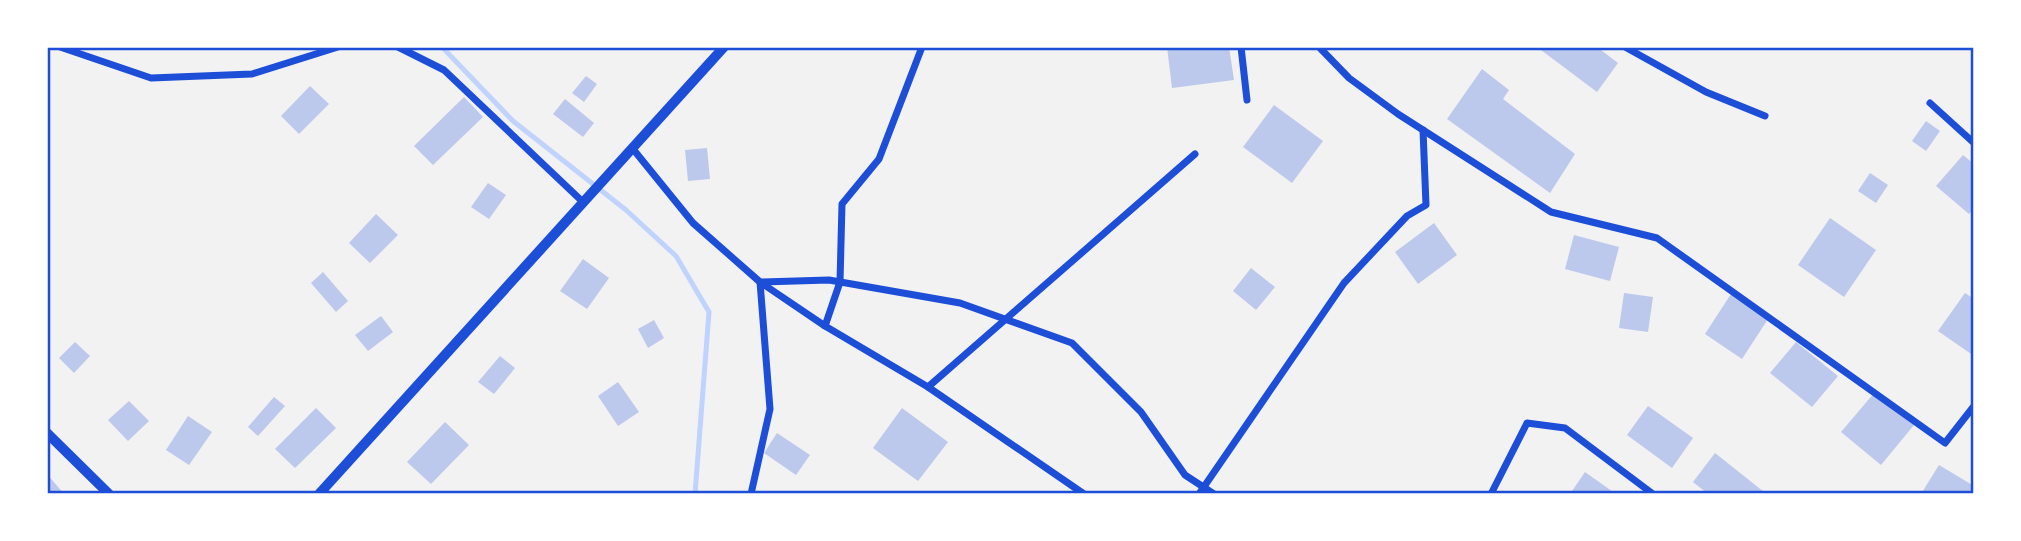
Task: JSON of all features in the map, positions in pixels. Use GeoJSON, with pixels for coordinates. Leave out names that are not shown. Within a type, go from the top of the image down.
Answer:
{"type":"FeatureCollection","features":[{"type":"Feature","properties":{"kind":"street"},"geometry":{"type":"LineString","coordinates":[[60,47],[151,78],[252,74],[338,47]]}},
{"type":"Feature","properties":{"kind":"street"},"geometry":{"type":"LineString","coordinates":[[398,47],[444,69],[584,203]]}},
{"type":"Feature","properties":{"kind":"street"},"geometry":{"type":"LineString","coordinates":[[319,494],[724,47]]}},
{"type":"Feature","properties":{"kind":"street"},"geometry":{"type":"LineString","coordinates":[[824,326],[841,282],[842,204],[879,159],[922,47]]}},
{"type":"Feature","properties":{"kind":"street"},"geometry":{"type":"LineString","coordinates":[[1241,47],[1247,100]]}},
{"type":"Feature","properties":{"kind":"street"},"geometry":{"type":"LineString","coordinates":[[1319,47],[1349,78],[1423,130],[1551,212],[1657,238],[1945,443],[1974,406]]}},
{"type":"Feature","properties":{"kind":"street"},"geometry":{"type":"LineString","coordinates":[[1625,47],[1706,92],[1765,116]]}},
{"type":"Feature","properties":{"kind":"street"},"geometry":{"type":"LineString","coordinates":[[1930,103],[1974,143]]}},
{"type":"Feature","properties":{"kind":"street"},"geometry":{"type":"LineString","coordinates":[[1199,494],[1345,283],[1406,216],[1426,205],[1423,130]]}},
{"type":"Feature","properties":{"kind":"street"},"geometry":{"type":"LineString","coordinates":[[633,149],[693,223],[760,282],[824,326],[928,387],[1084,494]]}},
{"type":"Feature","properties":{"kind":"street"},"geometry":{"type":"LineString","coordinates":[[928,387],[1195,154]]}},
{"type":"Feature","properties":{"kind":"street"},"geometry":{"type":"LineString","coordinates":[[760,282],[841,282],[960,303],[1072,343],[1141,412],[1185,475],[1214,494]]}},
{"type":"Feature","properties":{"kind":"street"},"geometry":{"type":"LineString","coordinates":[[751,494],[770,409],[760,282]]}},
{"type":"Feature","properties":{"kind":"street"},"geometry":{"type":"LineString","coordinates":[[1491,494],[1527,423],[1565,428],[1653,494]]}},
{"type":"Feature","properties":{"kind":"street"},"geometry":{"type":"LineString","coordinates":[[47,433],[109,494]]}},
{"type":"Feature","properties":{"kind":"building"},"geometry":{"type":"Polygon","coordinates":[[[1167,47],[1229,47],[1234,80],[1172,88],[1167,47]]]}},
{"type":"Feature","properties":{"kind":"building"},"geometry":{"type":"Polygon","coordinates":[[[1537,47],[1597,47],[1618,63],[1597,92],[1537,47]]]}},
{"type":"Feature","properties":{"kind":"building"},"geometry":{"type":"Polygon","coordinates":[[[1482,69],[1509,90],[1503,99],[1575,154],[1550,193],[1447,119],[1482,69]]]}},
{"type":"Feature","properties":{"kind":"building"},"geometry":{"type":"Polygon","coordinates":[[[586,76],[597,84],[584,102],[572,93],[586,76]]]}},
{"type":"Feature","properties":{"kind":"building"},"geometry":{"type":"Polygon","coordinates":[[[310,86],[329,104],[299,134],[281,116],[310,86]]]}},
{"type":"Feature","properties":{"kind":"building"},"geometry":{"type":"Polygon","coordinates":[[[464,97],[483,117],[433,165],[414,146],[464,97]]]}},
{"type":"Feature","properties":{"kind":"building"},"geometry":{"type":"Polygon","coordinates":[[[565,99],[594,123],[583,137],[553,114],[565,99]]]}},
{"type":"Feature","properties":{"kind":"building"},"geometry":{"type":"Polygon","coordinates":[[[1274,105],[1323,141],[1292,183],[1243,147],[1274,105]]]}},
{"type":"Feature","properties":{"kind":"building"},"geometry":{"type":"Polygon","coordinates":[[[1926,121],[1940,131],[1926,151],[1912,141],[1926,121]]]}},
{"type":"Feature","properties":{"kind":"building"},"geometry":{"type":"Polygon","coordinates":[[[707,148],[710,179],[688,181],[685,150],[707,148]]]}},
{"type":"Feature","properties":{"kind":"building"},"geometry":{"type":"Polygon","coordinates":[[[1963,155],[1974,164],[1974,209],[1969,214],[1936,186],[1963,155]]]}},
{"type":"Feature","properties":{"kind":"building"},"geometry":{"type":"Polygon","coordinates":[[[1870,173],[1888,185],[1876,203],[1858,191],[1870,173]]]}},
{"type":"Feature","properties":{"kind":"building"},"geometry":{"type":"Polygon","coordinates":[[[488,183],[506,195],[489,219],[471,207],[488,183]]]}},
{"type":"Feature","properties":{"kind":"building"},"geometry":{"type":"Polygon","coordinates":[[[376,214],[398,235],[370,263],[349,243],[376,214]]]}},
{"type":"Feature","properties":{"kind":"building"},"geometry":{"type":"Polygon","coordinates":[[[1830,218],[1876,250],[1844,297],[1798,265],[1830,218]]]}},
{"type":"Feature","properties":{"kind":"building"},"geometry":{"type":"Polygon","coordinates":[[[1434,223],[1457,255],[1418,284],[1395,252],[1434,223]]]}},
{"type":"Feature","properties":{"kind":"building"},"geometry":{"type":"Polygon","coordinates":[[[1574,235],[1619,247],[1610,281],[1565,269],[1574,235]]]}},
{"type":"Feature","properties":{"kind":"building"},"geometry":{"type":"Polygon","coordinates":[[[583,259],[609,278],[587,309],[560,291],[583,259]]]}},
{"type":"Feature","properties":{"kind":"building"},"geometry":{"type":"Polygon","coordinates":[[[1251,268],[1275,287],[1256,310],[1233,291],[1251,268]]]}},
{"type":"Feature","properties":{"kind":"building"},"geometry":{"type":"Polygon","coordinates":[[[323,272],[348,301],[336,312],[311,283],[323,272]]]}},
{"type":"Feature","properties":{"kind":"building"},"geometry":{"type":"Polygon","coordinates":[[[1624,293],[1653,297],[1648,332],[1619,328],[1624,293]]]}},
{"type":"Feature","properties":{"kind":"building"},"geometry":{"type":"Polygon","coordinates":[[[1965,293],[1974,299],[1974,356],[1938,331],[1965,293]]]}},
{"type":"Feature","properties":{"kind":"building"},"geometry":{"type":"Polygon","coordinates":[[[1731,294],[1768,319],[1742,359],[1705,334],[1731,294]]]}},
{"type":"Feature","properties":{"kind":"building"},"geometry":{"type":"Polygon","coordinates":[[[381,316],[393,332],[368,351],[355,335],[381,316]]]}},
{"type":"Feature","properties":{"kind":"building"},"geometry":{"type":"Polygon","coordinates":[[[654,320],[664,338],[648,348],[638,329],[654,320]]]}},
{"type":"Feature","properties":{"kind":"building"},"geometry":{"type":"Polygon","coordinates":[[[75,342],[90,356],[74,373],[59,358],[75,342]]]}},
{"type":"Feature","properties":{"kind":"building"},"geometry":{"type":"Polygon","coordinates":[[[1796,342],[1838,376],[1812,407],[1770,373],[1796,342]]]}},
{"type":"Feature","properties":{"kind":"building"},"geometry":{"type":"Polygon","coordinates":[[[500,356],[515,368],[494,394],[478,382],[500,356]]]}},
{"type":"Feature","properties":{"kind":"building"},"geometry":{"type":"Polygon","coordinates":[[[618,382],[639,412],[618,426],[598,396],[618,382]]]}},
{"type":"Feature","properties":{"kind":"building"},"geometry":{"type":"Polygon","coordinates":[[[1875,392],[1914,425],[1881,465],[1841,432],[1875,392]]]}},
{"type":"Feature","properties":{"kind":"building"},"geometry":{"type":"Polygon","coordinates":[[[274,397],[285,406],[258,436],[248,427],[274,397]]]}},
{"type":"Feature","properties":{"kind":"building"},"geometry":{"type":"Polygon","coordinates":[[[129,401],[149,421],[128,441],[108,420],[129,401]]]}},
{"type":"Feature","properties":{"kind":"building"},"geometry":{"type":"Polygon","coordinates":[[[1648,406],[1693,438],[1672,468],[1627,435],[1648,406]]]}},
{"type":"Feature","properties":{"kind":"building"},"geometry":{"type":"Polygon","coordinates":[[[316,408],[336,428],[295,468],[275,449],[316,408]]]}},
{"type":"Feature","properties":{"kind":"building"},"geometry":{"type":"Polygon","coordinates":[[[902,408],[948,442],[918,481],[873,448],[902,408]]]}},
{"type":"Feature","properties":{"kind":"building"},"geometry":{"type":"Polygon","coordinates":[[[188,416],[212,432],[189,465],[166,450],[188,416]]]}},
{"type":"Feature","properties":{"kind":"building"},"geometry":{"type":"Polygon","coordinates":[[[445,422],[469,445],[431,484],[407,462],[445,422]]]}},
{"type":"Feature","properties":{"kind":"building"},"geometry":{"type":"Polygon","coordinates":[[[777,433],[810,455],[796,475],[764,453],[777,433]]]}},
{"type":"Feature","properties":{"kind":"building"},"geometry":{"type":"Polygon","coordinates":[[[1715,453],[1764,492],[1763,494],[1708,494],[1693,482],[1715,453]]]}},
{"type":"Feature","properties":{"kind":"building"},"geometry":{"type":"Polygon","coordinates":[[[1939,465],[1974,486],[1974,494],[1921,494],[1939,465]]]}},
{"type":"Feature","properties":{"kind":"building"},"geometry":{"type":"Polygon","coordinates":[[[1585,472],[1616,494],[1570,494],[1585,472]]]}},
{"type":"Feature","properties":{"kind":"building"},"geometry":{"type":"Polygon","coordinates":[[[47,474],[64,494],[47,494],[47,474]]]}},
{"type":"Feature","properties":{"kind":"waterway"},"geometry":{"type":"LineString","coordinates":[[442,47],[513,121],[626,210],[676,256],[709,312],[695,494]]}}]}
